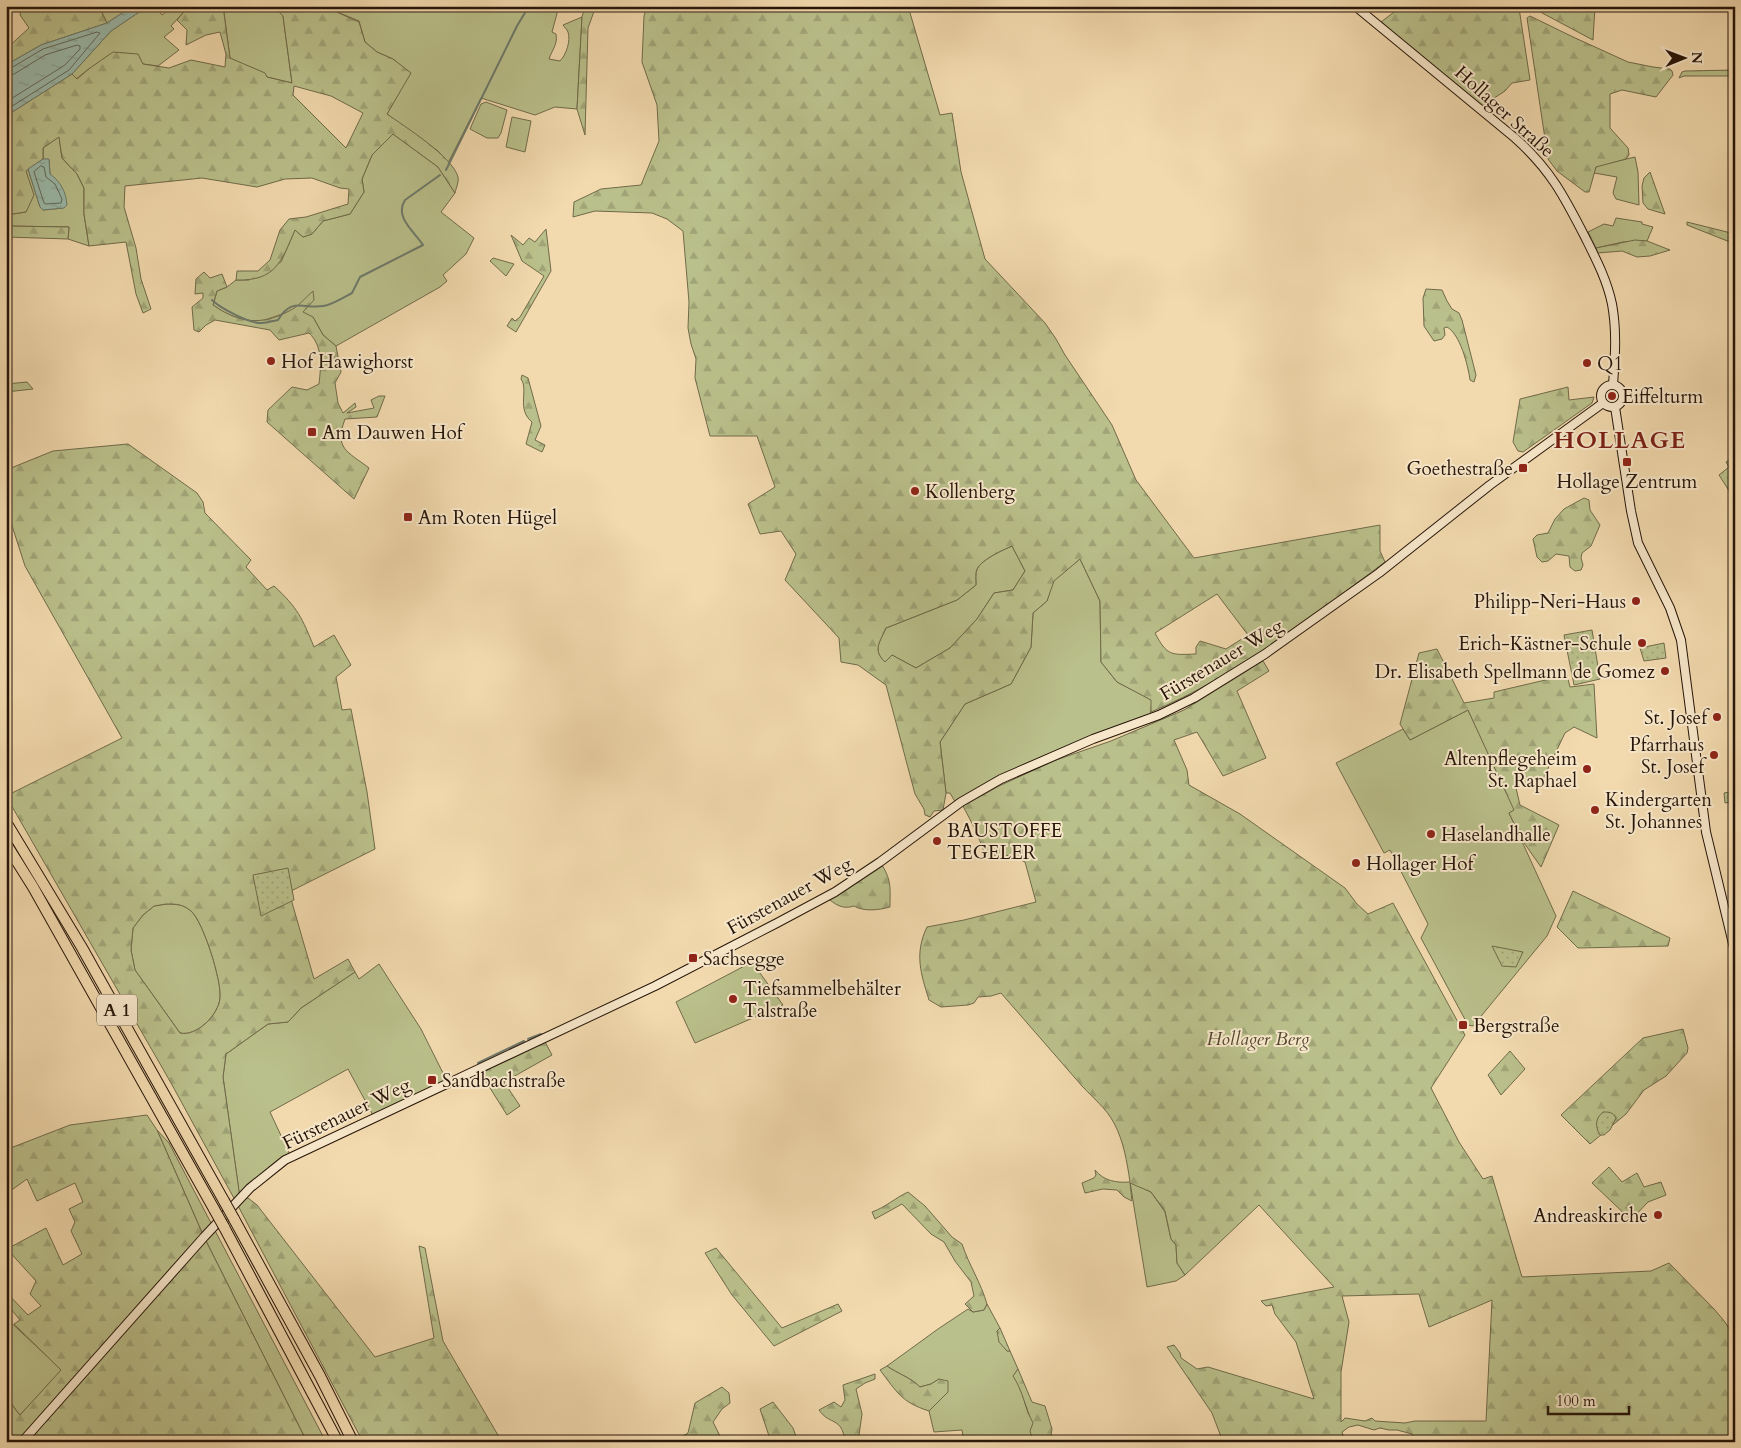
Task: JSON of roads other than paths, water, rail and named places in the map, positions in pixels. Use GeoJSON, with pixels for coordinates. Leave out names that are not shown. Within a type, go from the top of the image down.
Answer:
{"type":"FeatureCollection","features":[{"type":"Feature","properties":{"kind":"highway","name":"A 1"},"geometry":{"type":"LineString","coordinates":[[6,822],[81,946],[224,1201],[320,1376],[353,1442]]}},
{"type":"Feature","properties":{"kind":"highway","name":"A 1"},"geometry":{"type":"LineString","coordinates":[[6,844],[33,886],[224,1227],[338,1442]]}},
{"type":"Feature","properties":{"kind":"street","name":"Hollager Straße"},"geometry":{"type":"LineString","coordinates":[[1355,6],[1516,138],[1532,153],[1556,182],[1591,249],[1608,290],[1614,328],[1615,363],[1613,385]]}},
{"type":"Feature","properties":{"kind":"street"},"geometry":{"type":"LineString","coordinates":[[1613,385],[1619,388],[1623,394],[1620,403],[1615,406],[1608,406],[1603,403],[1600,397],[1602,390],[1606,386],[1613,385]]}},
{"type":"Feature","properties":{"kind":"street","name":"Fürstenauer Weg"},"geometry":{"type":"LineString","coordinates":[[22,1442],[204,1237],[250,1188],[286,1160],[311,1146],[655,986],[826,897],[880,862],[961,802],[1001,779],[1092,739],[1159,715],[1194,698],[1265,654],[1379,573],[1436,530],[1490,485],[1603,403]]}},
{"type":"Feature","properties":{"kind":"street"},"geometry":{"type":"LineString","coordinates":[[1615,406],[1631,512],[1638,543],[1673,613],[1681,640],[1706,832],[1735,952]]}},
{"type":"Feature","properties":{"kind":"water"},"geometry":{"type":"Polygon","coordinates":[[[133,6],[148,6],[111,31],[72,74],[6,116],[6,65],[41,45],[107,23],[133,6]]]}},
{"type":"Feature","properties":{"kind":"water"},"geometry":{"type":"Polygon","coordinates":[[[43,159],[49,159],[50,174],[57,180],[64,192],[67,205],[64,208],[43,210],[40,207],[28,169],[43,159]]]}},
{"type":"Feature","properties":{"kind":"waterway"},"geometry":{"type":"LineString","coordinates":[[446,170],[517,26],[529,6]]}},
{"type":"Feature","properties":{"kind":"waterway"},"geometry":{"type":"LineString","coordinates":[[212,300],[228,311],[257,323],[278,320],[283,313],[293,306],[316,307],[334,303],[352,293],[360,277],[423,245],[406,224],[403,218],[402,206],[405,200],[440,175]]}},
{"type":"Feature","properties":{"kind":"waterway"},"geometry":{"type":"LineString","coordinates":[[528,1039],[541,1034]]}},
{"type":"Feature","properties":{"kind":"waterway"},"geometry":{"type":"LineString","coordinates":[[478,1063],[524,1041]]}},
{"type":"Feature","properties":{"kind":"place","name":"Hof Hawighorst"},"geometry":{"type":"Point","coordinates":[271,361]}},
{"type":"Feature","properties":{"kind":"place","name":"Q1"},"geometry":{"type":"Point","coordinates":[1587,363]}},
{"type":"Feature","properties":{"kind":"place","name":"Eiffelturm"},"geometry":{"type":"Point","coordinates":[1612,396]}},
{"type":"Feature","properties":{"kind":"place","name":"Am Dauwen Hof"},"geometry":{"type":"Point","coordinates":[312,432]}},
{"type":"Feature","properties":{"kind":"place","name":"Hollage Zentrum"},"geometry":{"type":"Point","coordinates":[1627,462]}},
{"type":"Feature","properties":{"kind":"place","name":"Goethestraße"},"geometry":{"type":"Point","coordinates":[1523,468]}},
{"type":"Feature","properties":{"kind":"place","name":"Kollenberg"},"geometry":{"type":"Point","coordinates":[915,491]}},
{"type":"Feature","properties":{"kind":"place","name":"Am Roten Hügel"},"geometry":{"type":"Point","coordinates":[408,517]}},
{"type":"Feature","properties":{"kind":"place","name":"Philipp-Neri-Haus"},"geometry":{"type":"Point","coordinates":[1636,601]}},
{"type":"Feature","properties":{"kind":"place","name":"Erich-Kästner-Schule"},"geometry":{"type":"Point","coordinates":[1642,643]}},
{"type":"Feature","properties":{"kind":"place","name":"Dr. Elisabeth Spellmann de Gomez"},"geometry":{"type":"Point","coordinates":[1665,671]}},
{"type":"Feature","properties":{"kind":"place","name":"St. Josef"},"geometry":{"type":"Point","coordinates":[1717,717]}},
{"type":"Feature","properties":{"kind":"place","name":"Pfarrhaus St. Josef"},"geometry":{"type":"Point","coordinates":[1714,755]}},
{"type":"Feature","properties":{"kind":"place","name":"Altenpflegeheim St. Raphael"},"geometry":{"type":"Point","coordinates":[1587,769]}},
{"type":"Feature","properties":{"kind":"place","name":"Kindergarten St. Johannes"},"geometry":{"type":"Point","coordinates":[1595,810]}},
{"type":"Feature","properties":{"kind":"place","name":"Haselandhalle"},"geometry":{"type":"Point","coordinates":[1431,834]}},
{"type":"Feature","properties":{"kind":"place","name":"BAUSTOFFE TEGELER"},"geometry":{"type":"Point","coordinates":[937,841]}},
{"type":"Feature","properties":{"kind":"place","name":"Hollager Hof"},"geometry":{"type":"Point","coordinates":[1356,863]}},
{"type":"Feature","properties":{"kind":"place","name":"Sachsegge"},"geometry":{"type":"Point","coordinates":[693,958]}},
{"type":"Feature","properties":{"kind":"place","name":"Tiefsammelbehälter Talstraße"},"geometry":{"type":"Point","coordinates":[733,999]}},
{"type":"Feature","properties":{"kind":"place","name":"Bergstraße"},"geometry":{"type":"Point","coordinates":[1463,1025]}},
{"type":"Feature","properties":{"kind":"place","name":"Sandbachstraße"},"geometry":{"type":"Point","coordinates":[432,1080]}},
{"type":"Feature","properties":{"kind":"place","name":"Andreaskirche"},"geometry":{"type":"Point","coordinates":[1658,1215]}},
{"type":"Feature","properties":{"kind":"district","name":"HOLLAGE"},"geometry":{"type":"Point","coordinates":[1620,440]}},
{"type":"Feature","properties":{"kind":"park label","name":"Hollager Berg"},"geometry":{"type":"Point","coordinates":[1258,1038]}}]}
